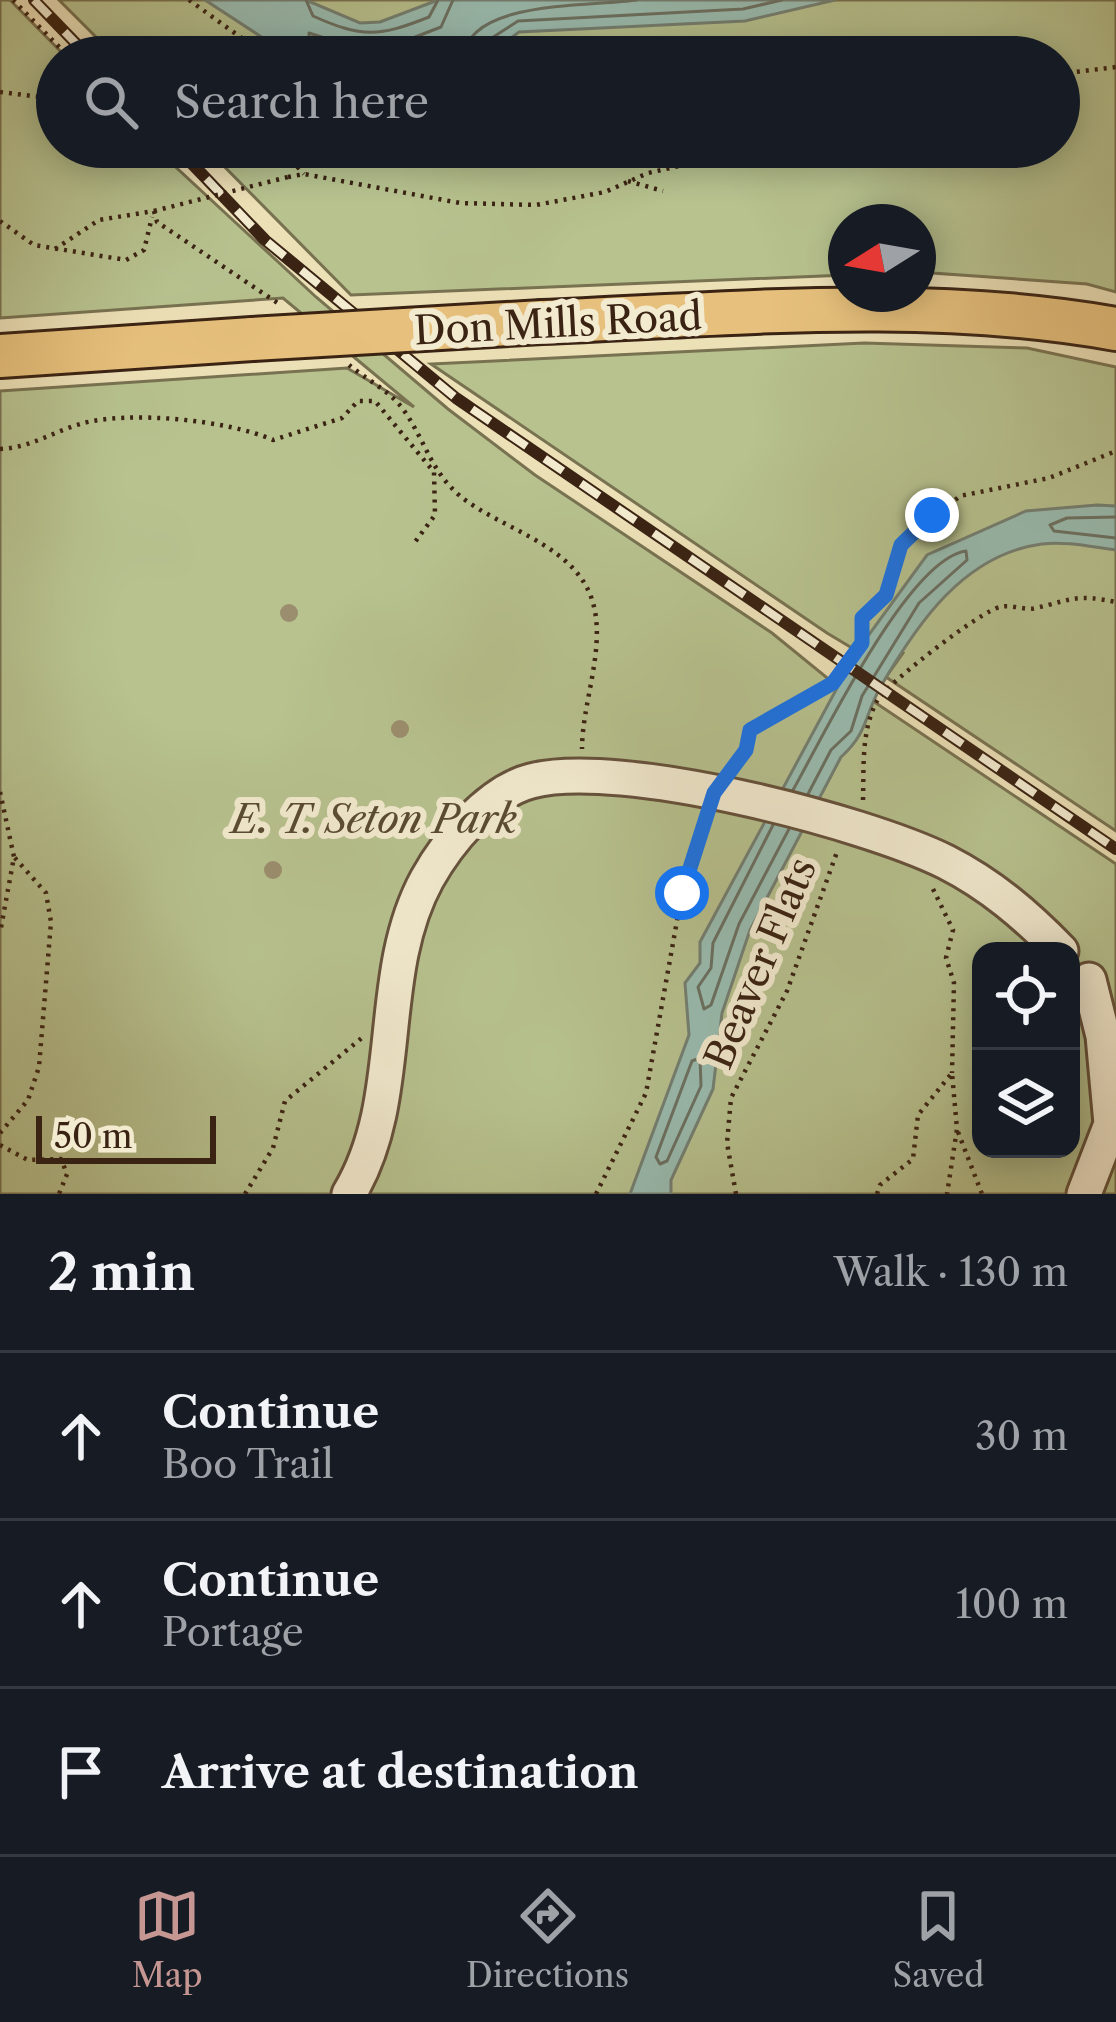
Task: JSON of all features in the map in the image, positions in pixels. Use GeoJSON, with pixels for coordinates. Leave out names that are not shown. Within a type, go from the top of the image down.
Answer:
{"type":"FeatureCollection","features":[{"type":"Feature","properties":{"kind":"main road","name":"Don Mills Road"},"geometry":{"type":"LineString","coordinates":[[0,356],[542,322],[952,308],[1028,313],[1116,329]]}},
{"type":"Feature","properties":{"kind":"lane"},"geometry":{"type":"LineString","coordinates":[[349,1194],[378,1130],[406,923],[428,877],[458,834],[527,781],[582,775],[725,796],[844,825],[923,852],[987,885],[1050,942]]}},
{"type":"Feature","properties":{"kind":"lane"},"geometry":{"type":"LineString","coordinates":[[1084,1194],[1113,1123],[1092,980]]}},
{"type":"Feature","properties":{"kind":"path"},"geometry":{"type":"LineString","coordinates":[[13,0],[48,36]]}},
{"type":"Feature","properties":{"kind":"path"},"geometry":{"type":"LineString","coordinates":[[189,0],[239,36]]}},
{"type":"Feature","properties":{"kind":"path"},"geometry":{"type":"LineString","coordinates":[[1080,71],[1116,67]]}},
{"type":"Feature","properties":{"kind":"path"},"geometry":{"type":"LineString","coordinates":[[0,92],[36,96]]}},
{"type":"Feature","properties":{"kind":"path"},"geometry":{"type":"LineString","coordinates":[[298,168],[304,174]]}},
{"type":"Feature","properties":{"kind":"path"},"geometry":{"type":"LineString","coordinates":[[55,249],[99,220],[304,174],[460,203],[512,206],[561,203],[676,168]]}},
{"type":"Feature","properties":{"kind":"path"},"geometry":{"type":"LineString","coordinates":[[628,182],[663,191]]}},
{"type":"Feature","properties":{"kind":"path"},"geometry":{"type":"LineString","coordinates":[[0,221],[34,245],[126,260],[144,250],[154,211]]}},
{"type":"Feature","properties":{"kind":"path"},"geometry":{"type":"LineString","coordinates":[[154,211],[157,222],[290,313]]}},
{"type":"Feature","properties":{"kind":"path"},"geometry":{"type":"LineString","coordinates":[[338,355],[404,409],[434,472],[435,514],[415,542]]}},
{"type":"Feature","properties":{"kind":"path"},"geometry":{"type":"LineString","coordinates":[[0,448],[82,423],[151,418],[202,422],[273,440],[342,418],[358,401],[375,401],[434,472],[491,518],[558,555],[583,580],[597,631],[582,715],[582,775]]}},
{"type":"Feature","properties":{"kind":"path"},"geometry":{"type":"LineString","coordinates":[[596,1194],[646,1093],[682,893],[760,720],[833,683],[862,643],[862,618],[886,595],[901,545],[932,515],[960,496],[1049,478],[1116,451]]}},
{"type":"Feature","properties":{"kind":"path","name":"Beaver Flats"},"geometry":{"type":"LineString","coordinates":[[736,1194],[727,1143],[731,1098],[787,991],[844,825],[862,802],[864,741],[880,696],[907,669],[994,609],[1033,610],[1077,594],[1116,602]]}},
{"type":"Feature","properties":{"kind":"path"},"geometry":{"type":"LineString","coordinates":[[0,793],[14,857],[0,933]]}},
{"type":"Feature","properties":{"kind":"path"},"geometry":{"type":"LineString","coordinates":[[923,852],[921,872],[948,911],[953,930],[946,958],[954,983],[952,1073],[957,1130],[947,1194]]}},
{"type":"Feature","properties":{"kind":"path"},"geometry":{"type":"LineString","coordinates":[[0,1133],[28,1100],[39,1067],[51,922],[46,893],[14,857]]}},
{"type":"Feature","properties":{"kind":"path"},"geometry":{"type":"LineString","coordinates":[[244,1194],[273,1148],[285,1101],[376,1026]]}},
{"type":"Feature","properties":{"kind":"path"},"geometry":{"type":"LineString","coordinates":[[878,1194],[880,1185],[913,1159],[918,1115],[952,1073]]}},
{"type":"Feature","properties":{"kind":"path"},"geometry":{"type":"LineString","coordinates":[[957,1130],[982,1194]]}},
{"type":"Feature","properties":{"kind":"path"},"geometry":{"type":"LineString","coordinates":[[0,1145],[28,1160],[61,1160],[67,1174],[59,1194]]}},
{"type":"Feature","properties":{"kind":"green space","name":"E. T. Seton Park"},"geometry":{"type":"Polygon","coordinates":[[[0,0],[10,0],[45,36],[36,36],[36,168],[177,168],[316,297],[448,409],[535,475],[772,633],[837,686],[873,701],[1116,864],[1116,1194],[0,1194],[0,391],[347,368],[414,407],[283,298],[0,318],[0,0]]]}},
{"type":"Feature","properties":{"kind":"green space"},"geometry":{"type":"Polygon","coordinates":[[[59,0],[1116,0],[1116,292],[1087,284],[936,273],[936,204],[828,204],[828,276],[351,295],[226,168],[1080,168],[1080,36],[95,36],[59,0]]]}},
{"type":"Feature","properties":{"kind":"green space"},"geometry":{"type":"Polygon","coordinates":[[[864,343],[1027,348],[1116,367],[1116,831],[886,677],[903,653],[869,634],[857,651],[827,633],[431,364],[864,343]]]}},
{"type":"Feature","properties":{"kind":"water"},"geometry":{"type":"Polygon","coordinates":[[[205,0],[306,0],[360,23],[380,22],[438,0],[835,0],[745,21],[519,32],[514,36],[260,36],[205,0]]]}},
{"type":"Feature","properties":{"kind":"water"},"geometry":{"type":"Polygon","coordinates":[[[1116,506],[1116,550],[1051,543],[1014,550],[966,577],[910,639],[881,686],[861,732],[841,757],[750,930],[722,1013],[713,1089],[671,1180],[671,1194],[630,1194],[689,1035],[685,983],[700,963],[700,942],[857,651],[927,555],[1026,511],[1116,506]]]}},
{"type":"Feature","properties":{"kind":"railway"},"geometry":{"type":"LineString","coordinates":[[34,0],[69,36]]}},
{"type":"Feature","properties":{"kind":"railway"},"geometry":{"type":"LineString","coordinates":[[196,168],[265,240],[456,398],[1116,849]]}},
{"type":"Feature","properties":{"kind":"route"},"geometry":{"type":"LineString","coordinates":[[682,893],[714,793],[746,750],[750,730],[760,720],[796,707],[833,683],[862,643],[862,618],[886,595],[901,545],[932,515]]}}]}
